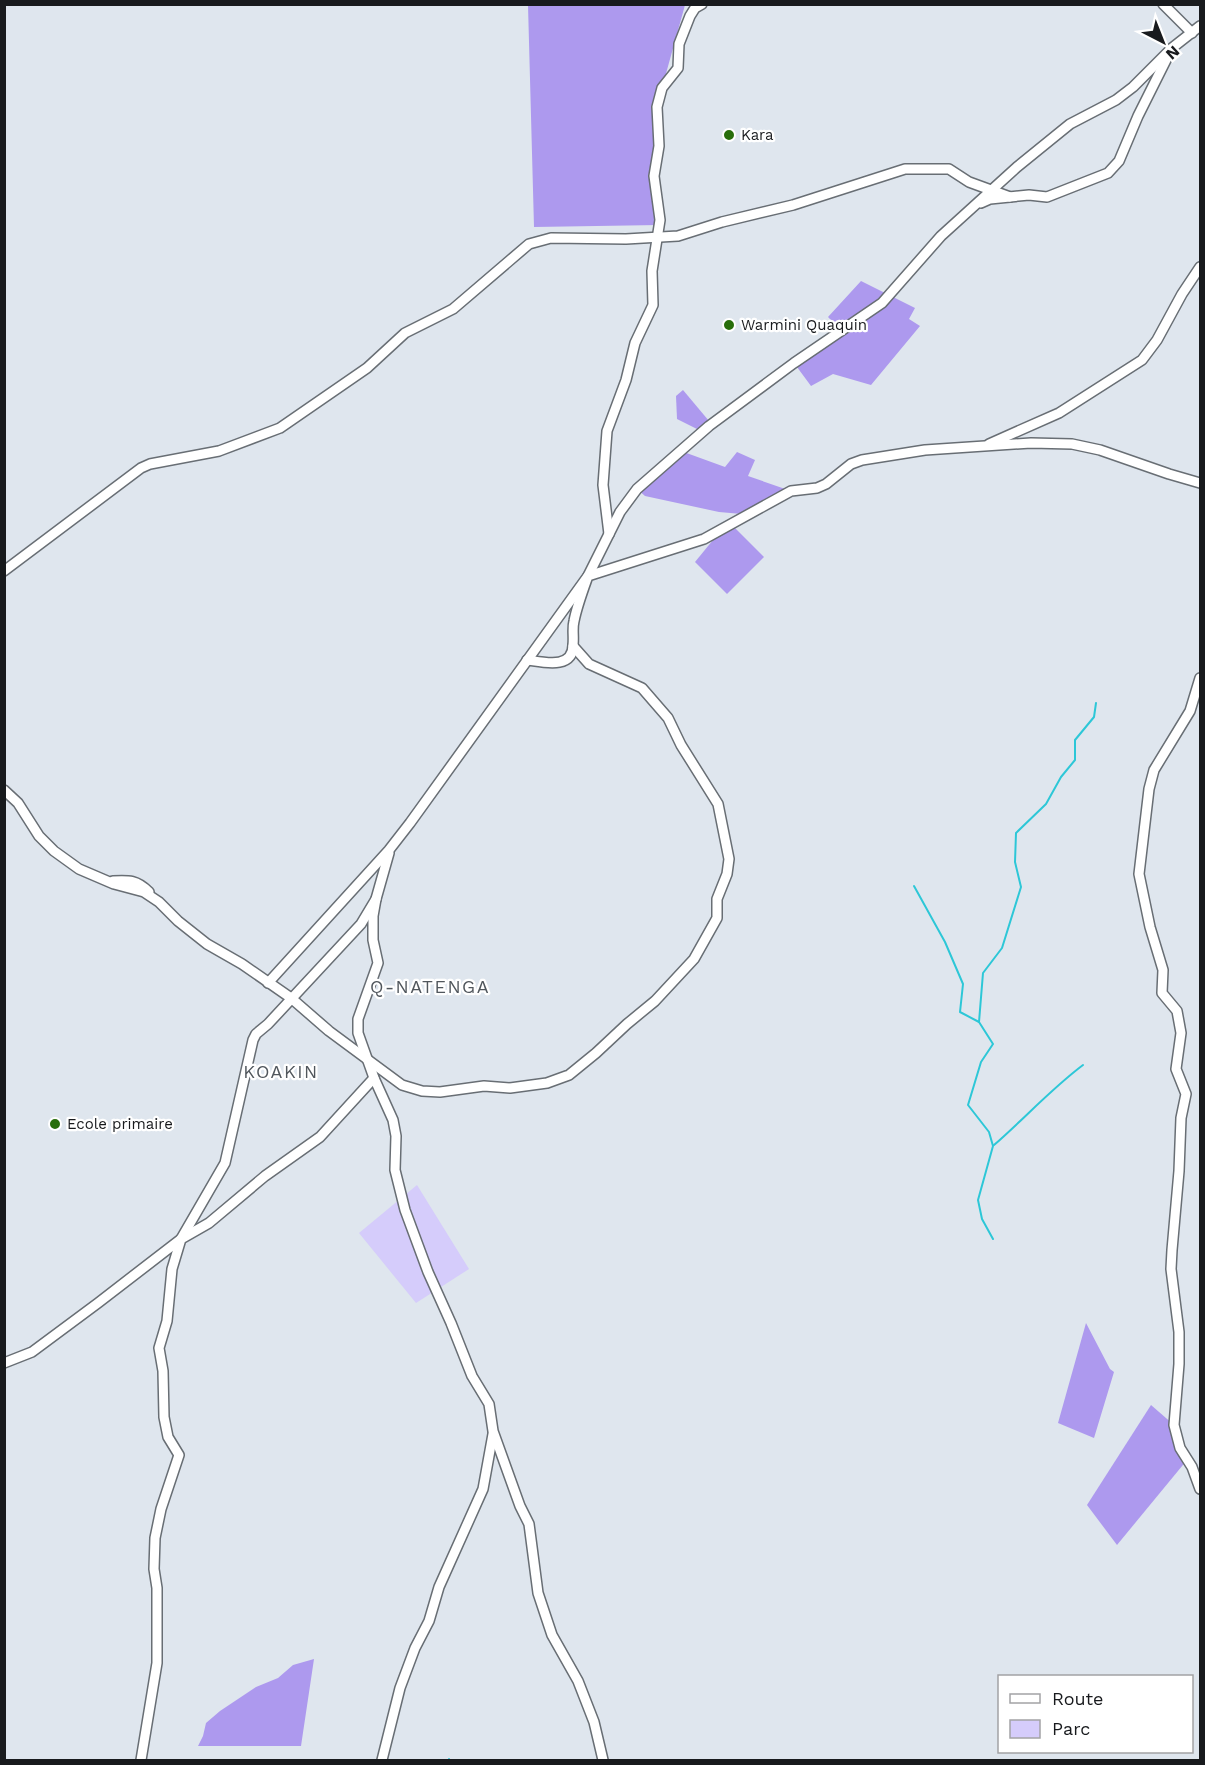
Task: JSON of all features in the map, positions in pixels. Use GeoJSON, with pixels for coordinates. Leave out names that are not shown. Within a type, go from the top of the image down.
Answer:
{"type":"FeatureCollection","features":[{"type":"Feature","properties":{"kind":"street"},"geometry":{"type":"LineString","coordinates":[[609,534],[603,485],[607,431],[626,380],[636,343],[653,305],[652,271],[660,220],[654,176],[659,146],[657,106],[662,88],[678,68],[679,44],[690,16],[695,8],[702,4]]}},
{"type":"Feature","properties":{"kind":"street"},"geometry":{"type":"LineString","coordinates":[[527,660],[555,663],[564,661],[571,654],[574,620],[588,576],[620,512],[637,489],[709,426],[794,363],[882,303],[941,236],[1041,147],[1070,124],[1116,100],[1133,87],[1172,48],[1196,30],[1163,4]]}},
{"type":"Feature","properties":{"kind":"street"},"geometry":{"type":"LineString","coordinates":[[974,207],[990,199],[1029,195],[1047,197],[1108,173],[1119,161],[1138,116],[1172,48]]}},
{"type":"Feature","properties":{"kind":"street"},"geometry":{"type":"LineString","coordinates":[[4,571],[141,468],[150,464],[219,451],[280,428],[367,368],[405,333],[453,309],[529,244],[551,238],[678,236],[722,222],[793,205],[905,169],[949,169],[969,182],[1010,197]]}},
{"type":"Feature","properties":{"kind":"street"},"geometry":{"type":"LineString","coordinates":[[981,448],[1059,413],[1142,360],[1200,267]]}},
{"type":"Feature","properties":{"kind":"street"},"geometry":{"type":"LineString","coordinates":[[268,983],[389,850],[588,576],[704,539],[791,491],[817,488],[826,484],[850,464],[925,450],[1031,443],[1072,444],[1100,450],[1200,483]]}},
{"type":"Feature","properties":{"kind":"street"},"geometry":{"type":"LineString","coordinates":[[4,790],[18,803],[39,836],[54,851],[79,869],[144,892],[159,902],[207,944],[242,964],[291,998],[329,1031],[402,1085],[422,1091],[440,1092],[484,1086],[510,1088],[547,1083],[569,1075],[597,1053],[655,1001],[694,959],[717,918],[717,898],[727,874],[729,859],[718,804],[681,745],[668,717],[642,688],[589,664],[573,646]]}},
{"type":"Feature","properties":{"kind":"street"},"geometry":{"type":"LineString","coordinates":[[1200,678],[1190,711],[1154,770],[1149,789],[1139,874],[1150,927],[1163,970],[1162,993],[1177,1011],[1181,1033],[1176,1070],[1186,1094],[1181,1118],[1171,1269],[1179,1332],[1179,1364],[1173,1425],[1180,1448],[1192,1467],[1200,1489]]}},
{"type":"Feature","properties":{"kind":"street"},"geometry":{"type":"LineString","coordinates":[[389,850],[373,916],[373,940],[378,963],[358,1019],[358,1033],[374,1078],[393,1120],[396,1136],[394,1170],[405,1210],[428,1272],[472,1376],[489,1404],[493,1431],[520,1506],[529,1524],[538,1593],[552,1635],[578,1681],[594,1722],[603,1761]]}},
{"type":"Feature","properties":{"kind":"street"},"geometry":{"type":"LineString","coordinates":[[141,1761],[157,1663],[155,1538],[161,1509],[178,1455],[168,1437],[164,1417],[163,1371],[159,1348],[167,1321],[172,1269],[181,1239],[225,1163],[253,1040],[361,924],[376,899]]}},
{"type":"Feature","properties":{"kind":"street"},"geometry":{"type":"LineString","coordinates":[[4,1363],[32,1352],[99,1304],[181,1239],[209,1223],[265,1176],[320,1137],[374,1078]]}},
{"type":"Feature","properties":{"kind":"street"},"geometry":{"type":"LineString","coordinates":[[382,1761],[400,1688],[415,1648],[429,1622],[440,1587],[483,1489],[493,1431]]}},
{"type":"Feature","properties":{"kind":"green space"},"geometry":{"type":"Polygon","coordinates":[[[417,1185],[469,1269],[416,1303],[359,1233],[417,1185]]]}},
{"type":"Feature","properties":{"kind":"shaded area"},"geometry":{"type":"Polygon","coordinates":[[[528,5],[685,5],[662,88],[654,176],[659,225],[534,227],[528,5]]]}},
{"type":"Feature","properties":{"kind":"shaded area"},"geometry":{"type":"Polygon","coordinates":[[[861,281],[915,308],[909,319],[920,326],[871,385],[833,374],[811,386],[794,363],[841,330],[828,317],[861,281]]]}},
{"type":"Feature","properties":{"kind":"shaded area"},"geometry":{"type":"Polygon","coordinates":[[[683,390],[709,421],[699,430],[677,419],[676,396],[683,390]]]}},
{"type":"Feature","properties":{"kind":"shaded area"},"geometry":{"type":"Polygon","coordinates":[[[681,451],[725,467],[737,452],[755,460],[748,476],[791,491],[742,514],[719,512],[645,496],[637,489],[681,451]]]}},
{"type":"Feature","properties":{"kind":"shaded area"},"geometry":{"type":"Polygon","coordinates":[[[731,524],[764,557],[727,594],[695,562],[722,529],[731,524]]]}},
{"type":"Feature","properties":{"kind":"shaded area"},"geometry":{"type":"Polygon","coordinates":[[[1086,1323],[1110,1369],[1114,1372],[1094,1438],[1058,1423],[1086,1323]]]}},
{"type":"Feature","properties":{"kind":"shaded area"},"geometry":{"type":"Polygon","coordinates":[[[1151,1405],[1174,1425],[1187,1460],[1117,1545],[1087,1505],[1151,1405]]]}},
{"type":"Feature","properties":{"kind":"shaded area"},"geometry":{"type":"Polygon","coordinates":[[[314,1659],[301,1746],[198,1746],[206,1723],[220,1711],[256,1687],[278,1678],[293,1665],[314,1659]]]}},
{"type":"Feature","properties":{"kind":"waterway"},"geometry":{"type":"LineString","coordinates":[[993,1239],[982,1219],[978,1200],[993,1146],[989,1132],[968,1105],[981,1062],[993,1044],[979,1022],[983,973],[1002,948],[1021,887],[1015,862],[1016,833],[1046,804],[1061,777],[1075,760],[1075,740],[1094,717],[1096,703]]}},
{"type":"Feature","properties":{"kind":"waterway"},"geometry":{"type":"LineString","coordinates":[[914,886],[945,942],[963,984],[960,1012],[979,1022]]}},
{"type":"Feature","properties":{"kind":"waterway"},"geometry":{"type":"LineString","coordinates":[[994,1145],[1083,1065]]}},
{"type":"Feature","properties":{"kind":"place","name":"Kara"},"geometry":{"type":"Point","coordinates":[729,135]}},
{"type":"Feature","properties":{"kind":"place","name":"Warmini Quaquin"},"geometry":{"type":"Point","coordinates":[729,325]}},
{"type":"Feature","properties":{"kind":"place","name":"Ecole primaire"},"geometry":{"type":"Point","coordinates":[55,1124]}},
{"type":"Feature","properties":{"kind":"district","name":"Q-NATENGA"},"geometry":{"type":"Point","coordinates":[430,987]}},
{"type":"Feature","properties":{"kind":"district","name":"KOAKIN"},"geometry":{"type":"Point","coordinates":[281,1072]}}]}
